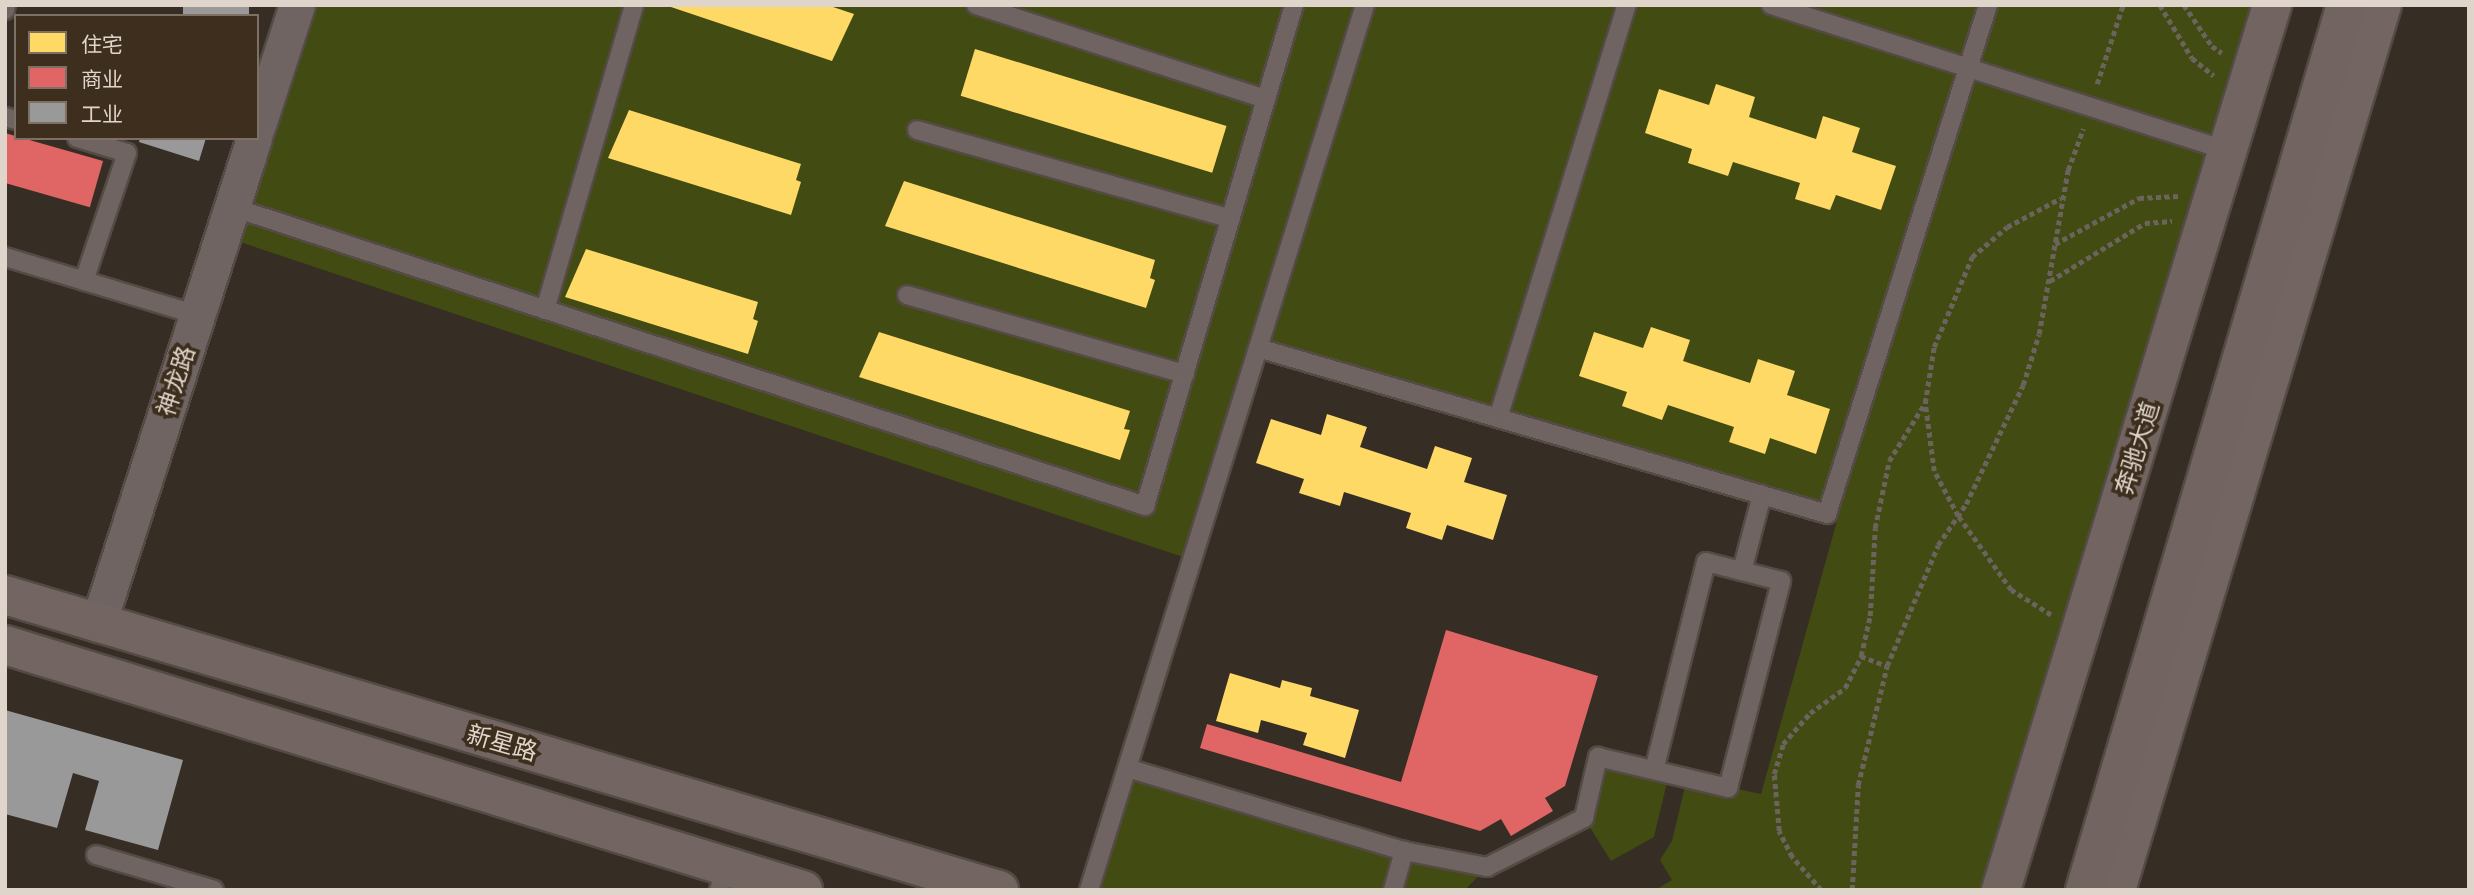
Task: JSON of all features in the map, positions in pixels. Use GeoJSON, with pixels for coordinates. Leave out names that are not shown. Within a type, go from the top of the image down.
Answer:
{"type":"FeatureCollection","features":[{"type":"Feature","properties":{"kind":"main road","name":"奔驰大道"},"geometry":{"type":"LineString","coordinates":[[2001,890],[2273,5]]}},
{"type":"Feature","properties":{"kind":"main road"},"geometry":{"type":"LineString","coordinates":[[2085,890],[2346,5]]}},
{"type":"Feature","properties":{"kind":"main road"},"geometry":{"type":"LineString","coordinates":[[2116,890],[2382,5]]}},
{"type":"Feature","properties":{"kind":"main road","name":"新星路"},"geometry":{"type":"LineString","coordinates":[[5,595],[999,890]]}},
{"type":"Feature","properties":{"kind":"main road"},"geometry":{"type":"LineString","coordinates":[[5,645],[722,878],[803,890]]}},
{"type":"Feature","properties":{"kind":"street"},"geometry":{"type":"LineString","coordinates":[[259,122],[296,5]]}},
{"type":"Feature","properties":{"kind":"street","name":"神龙路"},"geometry":{"type":"LineString","coordinates":[[98,624],[253,140]]}},
{"type":"Feature","properties":{"kind":"lane"},"geometry":{"type":"LineString","coordinates":[[545,310],[634,5]]}},
{"type":"Feature","properties":{"kind":"lane"},"geometry":{"type":"LineString","coordinates":[[976,5],[1266,99]]}},
{"type":"Feature","properties":{"kind":"lane"},"geometry":{"type":"LineString","coordinates":[[232,207],[1145,506],[1294,5]]}},
{"type":"Feature","properties":{"kind":"lane"},"geometry":{"type":"LineString","coordinates":[[1089,890],[1365,5]]}},
{"type":"Feature","properties":{"kind":"lane"},"geometry":{"type":"LineString","coordinates":[[1498,418],[1627,5]]}},
{"type":"Feature","properties":{"kind":"lane"},"geometry":{"type":"LineString","coordinates":[[1771,5],[1967,71],[2228,151]]}},
{"type":"Feature","properties":{"kind":"lane"},"geometry":{"type":"LineString","coordinates":[[1258,348],[1827,514],[1988,5]]}},
{"type":"Feature","properties":{"kind":"lane"},"geometry":{"type":"LineString","coordinates":[[917,130],[1231,219]]}},
{"type":"Feature","properties":{"kind":"lane"},"geometry":{"type":"LineString","coordinates":[[84,140],[127,153],[84,281]]}},
{"type":"Feature","properties":{"kind":"lane"},"geometry":{"type":"LineString","coordinates":[[5,257],[197,315]]}},
{"type":"Feature","properties":{"kind":"lane"},"geometry":{"type":"LineString","coordinates":[[907,295],[1185,374]]}},
{"type":"Feature","properties":{"kind":"lane"},"geometry":{"type":"LineString","coordinates":[[1742,571],[1762,495]]}},
{"type":"Feature","properties":{"kind":"lane"},"geometry":{"type":"LineString","coordinates":[[1127,768],[1404,851],[1487,867],[1584,817],[1598,757],[1728,788],[1781,581],[1706,562],[1654,770]]}},
{"type":"Feature","properties":{"kind":"lane"},"geometry":{"type":"LineString","coordinates":[[1394,890],[1404,851]]}},
{"type":"Feature","properties":{"kind":"lane"},"geometry":{"type":"LineString","coordinates":[[96,855],[215,890]]}},
{"type":"Feature","properties":{"kind":"path"},"geometry":{"type":"LineString","coordinates":[[1852,890],[1858,785],[1887,666],[1938,545],[1958,516],[2023,385],[2049,281],[2062,197],[2123,5]]}},
{"type":"Feature","properties":{"kind":"path"},"geometry":{"type":"LineString","coordinates":[[2160,5],[2192,58],[2248,86]]}},
{"type":"Feature","properties":{"kind":"path"},"geometry":{"type":"LineString","coordinates":[[2184,5],[2212,46],[2248,86]]}},
{"type":"Feature","properties":{"kind":"path"},"geometry":{"type":"LineString","coordinates":[[2062,197],[2007,227],[1972,257],[1934,347],[1926,403],[1934,471],[1958,516],[2011,590],[2080,634]]}},
{"type":"Feature","properties":{"kind":"path"},"geometry":{"type":"LineString","coordinates":[[2054,244],[2139,198],[2211,205]]}},
{"type":"Feature","properties":{"kind":"path"},"geometry":{"type":"LineString","coordinates":[[2049,281],[2145,223],[2211,205]]}},
{"type":"Feature","properties":{"kind":"path"},"geometry":{"type":"LineString","coordinates":[[1821,890],[1792,857],[1779,831],[1774,774],[1783,744],[1810,713],[1845,688],[1861,656],[1870,616],[1875,528],[1889,461],[1926,403]]}},
{"type":"Feature","properties":{"kind":"path"},"geometry":{"type":"LineString","coordinates":[[1861,656],[1887,666]]}},
{"type":"Feature","properties":{"kind":"green space"},"geometry":{"type":"Polygon","coordinates":[[[297,5],[2272,5],[2001,890],[1655,890],[1672,880],[1660,860],[1672,841],[1687,778],[1761,794],[1838,517],[1258,348],[1192,560],[222,236],[253,140],[259,140],[259,122],[297,5]]]}},
{"type":"Feature","properties":{"kind":"green space"},"geometry":{"type":"Polygon","coordinates":[[[1598,757],[1669,774],[1654,837],[1611,861],[1584,818],[1598,757]]]}},
{"type":"Feature","properties":{"kind":"green space"},"geometry":{"type":"Polygon","coordinates":[[[1127,768],[1487,867],[1465,890],[1089,890],[1127,768]]]}},
{"type":"Feature","properties":{"kind":"building: 住宅"},"geometry":{"type":"Polygon","coordinates":[[[665,5],[827,5],[854,14],[832,61],[665,5]]]}},
{"type":"Feature","properties":{"kind":"building: 住宅"},"geometry":{"type":"Polygon","coordinates":[[[975,49],[1227,126],[1212,173],[961,96],[975,49]]]}},
{"type":"Feature","properties":{"kind":"building: 住宅"},"geometry":{"type":"Polygon","coordinates":[[[1716,84],[1755,97],[1749,117],[1816,139],[1823,116],[1860,128],[1852,152],[1896,166],[1881,210],[1836,195],[1830,210],[1795,199],[1800,183],[1733,162],[1728,176],[1688,163],[1692,149],[1645,133],[1659,89],[1709,105],[1716,84]]]}},
{"type":"Feature","properties":{"kind":"building: 住宅"},"geometry":{"type":"Polygon","coordinates":[[[629,110],[801,164],[796,180],[801,182],[791,215],[608,158],[629,110]]]}},
{"type":"Feature","properties":{"kind":"building: 住宅"},"geometry":{"type":"Polygon","coordinates":[[[904,181],[1155,260],[1150,278],[1155,280],[1146,308],[885,226],[904,181]]]}},
{"type":"Feature","properties":{"kind":"building: 住宅"},"geometry":{"type":"Polygon","coordinates":[[[586,249],[758,302],[753,319],[758,321],[748,354],[565,297],[586,249]]]}},
{"type":"Feature","properties":{"kind":"building: 住宅"},"geometry":{"type":"Polygon","coordinates":[[[1651,327],[1690,340],[1683,361],[1750,383],[1758,359],[1795,371],[1787,395],[1830,409],[1816,454],[1770,438],[1765,454],[1729,442],[1734,427],[1668,405],[1662,420],[1622,406],[1627,392],[1579,376],[1594,332],[1643,348],[1651,327]]]}},
{"type":"Feature","properties":{"kind":"building: 住宅"},"geometry":{"type":"Polygon","coordinates":[[[879,332],[1130,411],[1124,429],[1130,430],[1120,460],[859,377],[879,332]]]}},
{"type":"Feature","properties":{"kind":"building: 住宅"},"geometry":{"type":"Polygon","coordinates":[[[1327,414],[1367,427],[1360,447],[1427,469],[1435,446],[1472,458],[1464,482],[1507,495],[1493,540],[1447,525],[1442,540],[1406,528],[1411,513],[1344,492],[1340,506],[1299,493],[1304,479],[1256,463],[1271,419],[1321,435],[1327,414]]]}},
{"type":"Feature","properties":{"kind":"building: 住宅"},"geometry":{"type":"Polygon","coordinates":[[[1230,673],[1280,688],[1282,680],[1312,688],[1310,696],[1359,710],[1345,758],[1303,745],[1307,733],[1261,720],[1258,733],[1216,721],[1230,673]]]}},
{"type":"Feature","properties":{"kind":"building: 商业"},"geometry":{"type":"Polygon","coordinates":[[[5,133],[14,136],[14,140],[29,140],[103,161],[90,207],[5,183],[5,133]]]}},
{"type":"Feature","properties":{"kind":"building: 商业"},"geometry":{"type":"Polygon","coordinates":[[[1446,630],[1598,676],[1565,786],[1545,798],[1553,811],[1511,836],[1501,819],[1480,831],[1200,748],[1207,724],[1401,782],[1446,630]]]}},
{"type":"Feature","properties":{"kind":"building: 工业"},"geometry":{"type":"Polygon","coordinates":[[[183,5],[249,5],[249,14],[183,14],[183,5]]]}},
{"type":"Feature","properties":{"kind":"building: 工业"},"geometry":{"type":"Polygon","coordinates":[[[140,140],[205,140],[199,161],[140,140]]]}},
{"type":"Feature","properties":{"kind":"building: 工业"},"geometry":{"type":"Polygon","coordinates":[[[5,710],[183,760],[158,850],[85,830],[99,781],[73,773],[57,828],[5,814],[5,710]]]}}]}
